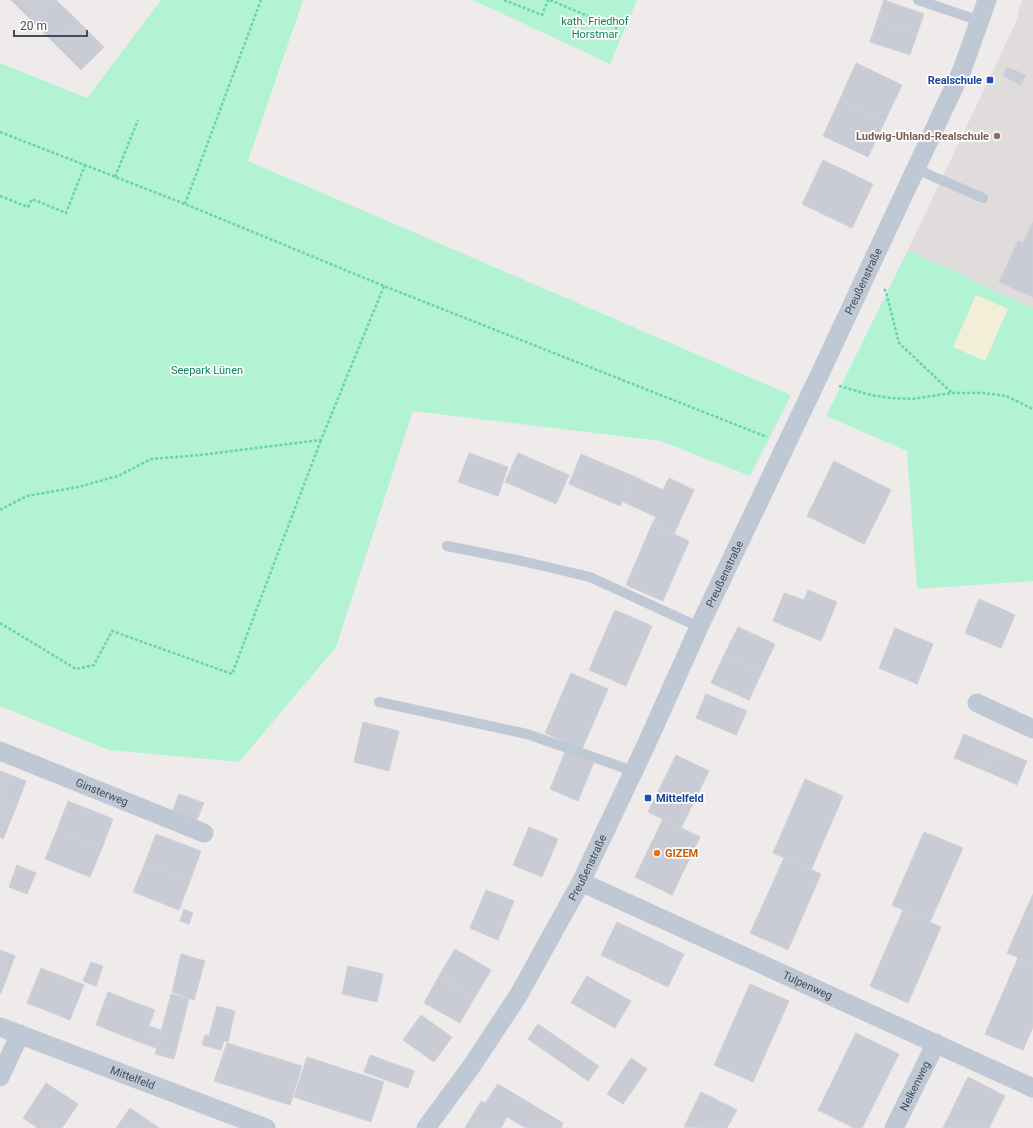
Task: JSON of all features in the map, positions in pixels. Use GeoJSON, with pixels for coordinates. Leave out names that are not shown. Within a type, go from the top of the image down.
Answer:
{"type":"FeatureCollection","features":[{"type":"Feature","properties":{"kind":"street","name":"Preußenstraße"},"geometry":{"type":"LineString","coordinates":[[426,1128],[471,1067],[518,996],[581,882],[699,627],[817,380],[962,70],[987,0]]}},
{"type":"Feature","properties":{"kind":"street"},"geometry":{"type":"LineString","coordinates":[[977,703],[1033,729]]}},
{"type":"Feature","properties":{"kind":"street","name":"Ginsterweg"},"geometry":{"type":"LineString","coordinates":[[0,751],[204,833]]}},
{"type":"Feature","properties":{"kind":"street","name":"Tulpenweg"},"geometry":{"type":"LineString","coordinates":[[581,882],[1033,1088]]}},
{"type":"Feature","properties":{"kind":"street","name":"Mittelfeld"},"geometry":{"type":"LineString","coordinates":[[0,1027],[266,1128]]}},
{"type":"Feature","properties":{"kind":"street"},"geometry":{"type":"LineString","coordinates":[[0,1077],[20,1034]]}},
{"type":"Feature","properties":{"kind":"street","name":"Nelkenweg"},"geometry":{"type":"LineString","coordinates":[[894,1128],[936,1043]]}},
{"type":"Feature","properties":{"kind":"lane"},"geometry":{"type":"LineString","coordinates":[[918,0],[980,21]]}},
{"type":"Feature","properties":{"kind":"lane"},"geometry":{"type":"LineString","coordinates":[[916,169],[983,198]]}},
{"type":"Feature","properties":{"kind":"lane"},"geometry":{"type":"LineString","coordinates":[[447,546],[522,561],[590,577],[699,627]]}},
{"type":"Feature","properties":{"kind":"lane"},"geometry":{"type":"LineString","coordinates":[[379,702],[527,734],[633,771]]}},
{"type":"Feature","properties":{"kind":"path"},"geometry":{"type":"LineString","coordinates":[[185,204],[261,0]]}},
{"type":"Feature","properties":{"kind":"path"},"geometry":{"type":"LineString","coordinates":[[504,0],[542,15],[549,0],[619,29]]}},
{"type":"Feature","properties":{"kind":"path"},"geometry":{"type":"LineString","coordinates":[[115,177],[138,120]]}},
{"type":"Feature","properties":{"kind":"path"},"geometry":{"type":"LineString","coordinates":[[0,132],[185,204],[384,286],[786,445]]}},
{"type":"Feature","properties":{"kind":"path"},"geometry":{"type":"LineString","coordinates":[[0,196],[28,207],[32,199],[66,213],[85,165]]}},
{"type":"Feature","properties":{"kind":"path"},"geometry":{"type":"LineString","coordinates":[[870,267],[886,292],[899,343],[952,393]]}},
{"type":"Feature","properties":{"kind":"path"},"geometry":{"type":"LineString","coordinates":[[0,623],[76,669],[94,665],[112,631],[232,674],[321,440],[384,286]]}},
{"type":"Feature","properties":{"kind":"path"},"geometry":{"type":"LineString","coordinates":[[817,380],[871,395],[890,398],[912,399],[952,393],[984,393],[1006,396],[1033,409]]}},
{"type":"Feature","properties":{"kind":"path"},"geometry":{"type":"LineString","coordinates":[[0,510],[27,496],[78,487],[118,476],[151,459],[200,455],[321,440]]}},
{"type":"Feature","properties":{"kind":"shaded area","name":"Ludwig-Uhland-Realschule"},"geometry":{"type":"Polygon","coordinates":[[[1022,0],[1033,0],[1033,308],[908,250],[1016,22],[1022,0]]]}},
{"type":"Feature","properties":{"kind":"green space","name":"Seepark Lünen"},"geometry":{"type":"Polygon","coordinates":[[[161,0],[303,0],[248,161],[791,395],[750,476],[661,441],[413,411],[336,647],[239,762],[109,750],[0,706],[0,63],[87,98],[161,0]]]}},
{"type":"Feature","properties":{"kind":"green space","name":"kath. Friedhof Horstmar"},"geometry":{"type":"Polygon","coordinates":[[[473,0],[637,0],[610,64],[473,0]]]}},
{"type":"Feature","properties":{"kind":"green space"},"geometry":{"type":"Polygon","coordinates":[[[908,250],[1033,308],[1033,581],[917,589],[907,451],[826,416],[908,250]]]}},
{"type":"Feature","properties":{"kind":"sand"},"geometry":{"type":"Polygon","coordinates":[[[976,295],[1008,309],[985,361],[953,347],[976,295]]]}},
{"type":"Feature","properties":{"kind":"building"},"geometry":{"type":"Polygon","coordinates":[[[11,0],[51,0],[31,20],[11,0]]]}},
{"type":"Feature","properties":{"kind":"building"},"geometry":{"type":"Polygon","coordinates":[[[51,0],[56,0],[79,22],[56,45],[31,20],[51,0]]]}},
{"type":"Feature","properties":{"kind":"building"},"geometry":{"type":"Polygon","coordinates":[[[884,0],[924,14],[917,34],[877,21],[884,0]]]}},
{"type":"Feature","properties":{"kind":"building"},"geometry":{"type":"Polygon","coordinates":[[[877,21],[917,34],[910,55],[870,42],[877,21]]]}},
{"type":"Feature","properties":{"kind":"building"},"geometry":{"type":"Polygon","coordinates":[[[79,22],[104,47],[81,70],[56,45],[79,22]]]}},
{"type":"Feature","properties":{"kind":"building"},"geometry":{"type":"Polygon","coordinates":[[[856,63],[902,85],[885,121],[840,99],[856,63]]]}},
{"type":"Feature","properties":{"kind":"building"},"geometry":{"type":"Polygon","coordinates":[[[1007,67],[1026,75],[1021,85],[1003,76],[1007,67]]]}},
{"type":"Feature","properties":{"kind":"building"},"geometry":{"type":"Polygon","coordinates":[[[840,99],[885,121],[868,157],[823,136],[840,99]]]}},
{"type":"Feature","properties":{"kind":"building"},"geometry":{"type":"Polygon","coordinates":[[[823,160],[873,184],[852,228],[802,204],[823,160]]]}},
{"type":"Feature","properties":{"kind":"building"},"geometry":{"type":"Polygon","coordinates":[[[1033,222],[1033,297],[999,282],[1018,241],[1023,243],[1033,222]]]}},
{"type":"Feature","properties":{"kind":"building"},"geometry":{"type":"Polygon","coordinates":[[[469,453],[508,467],[498,496],[458,482],[469,453]]]}},
{"type":"Feature","properties":{"kind":"building"},"geometry":{"type":"Polygon","coordinates":[[[518,453],[569,475],[556,504],[505,482],[518,453]]]}},
{"type":"Feature","properties":{"kind":"building"},"geometry":{"type":"Polygon","coordinates":[[[581,454],[633,476],[620,506],[569,484],[581,454]]]}},
{"type":"Feature","properties":{"kind":"building"},"geometry":{"type":"Polygon","coordinates":[[[834,461],[891,490],[864,544],[807,516],[834,461]]]}},
{"type":"Feature","properties":{"kind":"building"},"geometry":{"type":"Polygon","coordinates":[[[633,476],[663,490],[669,478],[694,490],[674,534],[652,524],[656,517],[621,501],[633,476]]]}},
{"type":"Feature","properties":{"kind":"building"},"geometry":{"type":"Polygon","coordinates":[[[652,524],[689,541],[663,601],[626,585],[652,524]]]}},
{"type":"Feature","properties":{"kind":"building"},"geometry":{"type":"Polygon","coordinates":[[[808,590],[837,602],[821,641],[773,621],[784,593],[804,600],[808,590]]]}},
{"type":"Feature","properties":{"kind":"building"},"geometry":{"type":"Polygon","coordinates":[[[979,599],[1015,615],[1001,648],[965,633],[979,599]]]}},
{"type":"Feature","properties":{"kind":"building"},"geometry":{"type":"Polygon","coordinates":[[[615,610],[652,626],[626,686],[589,670],[615,610]]]}},
{"type":"Feature","properties":{"kind":"building"},"geometry":{"type":"Polygon","coordinates":[[[738,627],[775,644],[762,672],[724,655],[738,627]]]}},
{"type":"Feature","properties":{"kind":"building"},"geometry":{"type":"Polygon","coordinates":[[[895,628],[933,644],[917,684],[879,668],[895,628]]]}},
{"type":"Feature","properties":{"kind":"building"},"geometry":{"type":"Polygon","coordinates":[[[724,655],[762,672],[749,700],[711,683],[724,655]]]}},
{"type":"Feature","properties":{"kind":"building"},"geometry":{"type":"Polygon","coordinates":[[[571,673],[608,689],[582,749],[545,733],[571,673]]]}},
{"type":"Feature","properties":{"kind":"building"},"geometry":{"type":"Polygon","coordinates":[[[706,694],[747,711],[736,735],[696,718],[706,694]]]}},
{"type":"Feature","properties":{"kind":"building"},"geometry":{"type":"Polygon","coordinates":[[[363,722],[399,731],[389,771],[354,762],[363,722]]]}},
{"type":"Feature","properties":{"kind":"building"},"geometry":{"type":"Polygon","coordinates":[[[964,734],[996,748],[986,771],[954,758],[964,734]]]}},
{"type":"Feature","properties":{"kind":"building"},"geometry":{"type":"Polygon","coordinates":[[[996,748],[1027,761],[1017,785],[986,771],[996,748]]]}},
{"type":"Feature","properties":{"kind":"building"},"geometry":{"type":"Polygon","coordinates":[[[566,750],[594,762],[578,801],[550,789],[566,750]]]}},
{"type":"Feature","properties":{"kind":"building"},"geometry":{"type":"Polygon","coordinates":[[[676,755],[709,771],[681,828],[648,812],[676,755]]]}},
{"type":"Feature","properties":{"kind":"building"},"geometry":{"type":"Polygon","coordinates":[[[0,771],[26,781],[15,810],[0,804],[0,771]]]}},
{"type":"Feature","properties":{"kind":"building"},"geometry":{"type":"Polygon","coordinates":[[[805,779],[843,796],[811,870],[773,853],[805,779]]]}},
{"type":"Feature","properties":{"kind":"building"},"geometry":{"type":"Polygon","coordinates":[[[179,794],[204,803],[196,822],[172,813],[179,794]]]}},
{"type":"Feature","properties":{"kind":"building"},"geometry":{"type":"Polygon","coordinates":[[[68,801],[113,819],[102,848],[57,830],[68,801]]]}},
{"type":"Feature","properties":{"kind":"building"},"geometry":{"type":"Polygon","coordinates":[[[0,804],[15,810],[3,839],[0,837],[0,804]]]}},
{"type":"Feature","properties":{"kind":"building"},"geometry":{"type":"Polygon","coordinates":[[[663,819],[700,837],[672,895],[635,877],[663,819]]]}},
{"type":"Feature","properties":{"kind":"building"},"geometry":{"type":"Polygon","coordinates":[[[529,827],[558,839],[542,877],[513,865],[529,827]]]}},
{"type":"Feature","properties":{"kind":"building"},"geometry":{"type":"Polygon","coordinates":[[[57,830],[102,848],[90,877],[45,859],[57,830]]]}},
{"type":"Feature","properties":{"kind":"building"},"geometry":{"type":"Polygon","coordinates":[[[924,832],[963,848],[930,922],[892,905],[924,832]]]}},
{"type":"Feature","properties":{"kind":"building"},"geometry":{"type":"Polygon","coordinates":[[[156,834],[201,851],[190,881],[145,863],[156,834]]]}},
{"type":"Feature","properties":{"kind":"building"},"geometry":{"type":"Polygon","coordinates":[[[784,858],[821,874],[788,950],[750,933],[784,858]]]}},
{"type":"Feature","properties":{"kind":"building"},"geometry":{"type":"Polygon","coordinates":[[[145,863],[190,881],[179,910],[133,892],[145,863]]]}},
{"type":"Feature","properties":{"kind":"building"},"geometry":{"type":"Polygon","coordinates":[[[17,865],[36,873],[27,894],[9,887],[17,865]]]}},
{"type":"Feature","properties":{"kind":"building"},"geometry":{"type":"Polygon","coordinates":[[[486,890],[514,901],[498,940],[470,928],[486,890]]]}},
{"type":"Feature","properties":{"kind":"building"},"geometry":{"type":"Polygon","coordinates":[[[1033,894],[1033,964],[1007,953],[1033,894]]]}},
{"type":"Feature","properties":{"kind":"building"},"geometry":{"type":"Polygon","coordinates":[[[184,909],[193,913],[189,924],[180,921],[184,909]]]}},
{"type":"Feature","properties":{"kind":"building"},"geometry":{"type":"Polygon","coordinates":[[[903,910],[941,927],[908,1003],[870,986],[903,910]]]}},
{"type":"Feature","properties":{"kind":"building"},"geometry":{"type":"Polygon","coordinates":[[[617,922],[684,954],[668,987],[601,955],[617,922]]]}},
{"type":"Feature","properties":{"kind":"building"},"geometry":{"type":"Polygon","coordinates":[[[455,949],[491,970],[475,997],[439,976],[455,949]]]}},
{"type":"Feature","properties":{"kind":"building"},"geometry":{"type":"Polygon","coordinates":[[[0,950],[15,956],[1,993],[0,993],[0,950]]]}},
{"type":"Feature","properties":{"kind":"building"},"geometry":{"type":"Polygon","coordinates":[[[181,954],[205,961],[194,1000],[172,992],[181,954]]]}},
{"type":"Feature","properties":{"kind":"building"},"geometry":{"type":"Polygon","coordinates":[[[1018,958],[1033,964],[1033,1027],[1023,1050],[985,1034],[1018,958]]]}},
{"type":"Feature","properties":{"kind":"building"},"geometry":{"type":"Polygon","coordinates":[[[91,962],[103,966],[96,986],[83,981],[91,962]]]}},
{"type":"Feature","properties":{"kind":"building"},"geometry":{"type":"Polygon","coordinates":[[[348,966],[383,974],[377,1002],[342,994],[348,966]]]}},
{"type":"Feature","properties":{"kind":"building"},"geometry":{"type":"Polygon","coordinates":[[[41,968],[84,985],[70,1020],[27,1003],[41,968]]]}},
{"type":"Feature","properties":{"kind":"building"},"geometry":{"type":"Polygon","coordinates":[[[439,976],[475,997],[460,1023],[424,1003],[439,976]]]}},
{"type":"Feature","properties":{"kind":"building"},"geometry":{"type":"Polygon","coordinates":[[[587,976],[631,1001],[615,1028],[571,1003],[587,976]]]}},
{"type":"Feature","properties":{"kind":"building"},"geometry":{"type":"Polygon","coordinates":[[[750,984],[789,1001],[753,1082],[714,1065],[750,984]]]}},
{"type":"Feature","properties":{"kind":"building"},"geometry":{"type":"Polygon","coordinates":[[[108,992],[155,1010],[142,1043],[96,1025],[108,992]]]}},
{"type":"Feature","properties":{"kind":"building"},"geometry":{"type":"Polygon","coordinates":[[[171,994],[189,999],[174,1059],[155,1054],[171,994]]]}},
{"type":"Feature","properties":{"kind":"building"},"geometry":{"type":"Polygon","coordinates":[[[217,1006],[235,1011],[228,1042],[224,1041],[221,1050],[202,1045],[205,1035],[209,1036],[217,1006]]]}},
{"type":"Feature","properties":{"kind":"building"},"geometry":{"type":"Polygon","coordinates":[[[421,1015],[452,1037],[434,1062],[403,1040],[421,1015]]]}},
{"type":"Feature","properties":{"kind":"building"},"geometry":{"type":"Polygon","coordinates":[[[538,1024],[599,1066],[588,1081],[528,1039],[538,1024]]]}},
{"type":"Feature","properties":{"kind":"building"},"geometry":{"type":"Polygon","coordinates":[[[149,1026],[161,1030],[156,1048],[142,1043],[149,1026]]]}},
{"type":"Feature","properties":{"kind":"building"},"geometry":{"type":"Polygon","coordinates":[[[856,1033],[899,1054],[862,1128],[854,1128],[818,1110],[856,1033]]]}},
{"type":"Feature","properties":{"kind":"building"},"geometry":{"type":"Polygon","coordinates":[[[227,1043],[302,1066],[290,1105],[214,1081],[227,1043]]]}},
{"type":"Feature","properties":{"kind":"building"},"geometry":{"type":"Polygon","coordinates":[[[370,1055],[414,1071],[408,1088],[364,1072],[370,1055]]]}},
{"type":"Feature","properties":{"kind":"building"},"geometry":{"type":"Polygon","coordinates":[[[307,1057],[384,1082],[371,1122],[294,1097],[307,1057]]]}},
{"type":"Feature","properties":{"kind":"building"},"geometry":{"type":"Polygon","coordinates":[[[631,1058],[647,1069],[623,1104],[607,1094],[631,1058]]]}},
{"type":"Feature","properties":{"kind":"building"},"geometry":{"type":"Polygon","coordinates":[[[968,1077],[1005,1096],[989,1128],[943,1128],[968,1077]]]}},
{"type":"Feature","properties":{"kind":"building"},"geometry":{"type":"Polygon","coordinates":[[[46,1083],[78,1104],[62,1128],[38,1128],[23,1118],[46,1083]]]}},
{"type":"Feature","properties":{"kind":"building"},"geometry":{"type":"Polygon","coordinates":[[[498,1084],[563,1123],[561,1128],[526,1128],[507,1117],[501,1128],[465,1128],[481,1101],[485,1103],[498,1084]]]}},
{"type":"Feature","properties":{"kind":"building"},"geometry":{"type":"Polygon","coordinates":[[[701,1092],[737,1110],[727,1128],[684,1127],[701,1092]]]}},
{"type":"Feature","properties":{"kind":"building"},"geometry":{"type":"Polygon","coordinates":[[[130,1108],[159,1128],[116,1128],[130,1108]]]}},
{"type":"Feature","properties":{"kind":"place","name":"Realschule"},"geometry":{"type":"Point","coordinates":[990,80]}},
{"type":"Feature","properties":{"kind":"place","name":"Ludwig-Uhland-Realschule"},"geometry":{"type":"Point","coordinates":[997,136]}},
{"type":"Feature","properties":{"kind":"place","name":"Mittelfeld"},"geometry":{"type":"Point","coordinates":[648,798]}},
{"type":"Feature","properties":{"kind":"place","name":"GIZEM"},"geometry":{"type":"Point","coordinates":[657,853]}}]}
